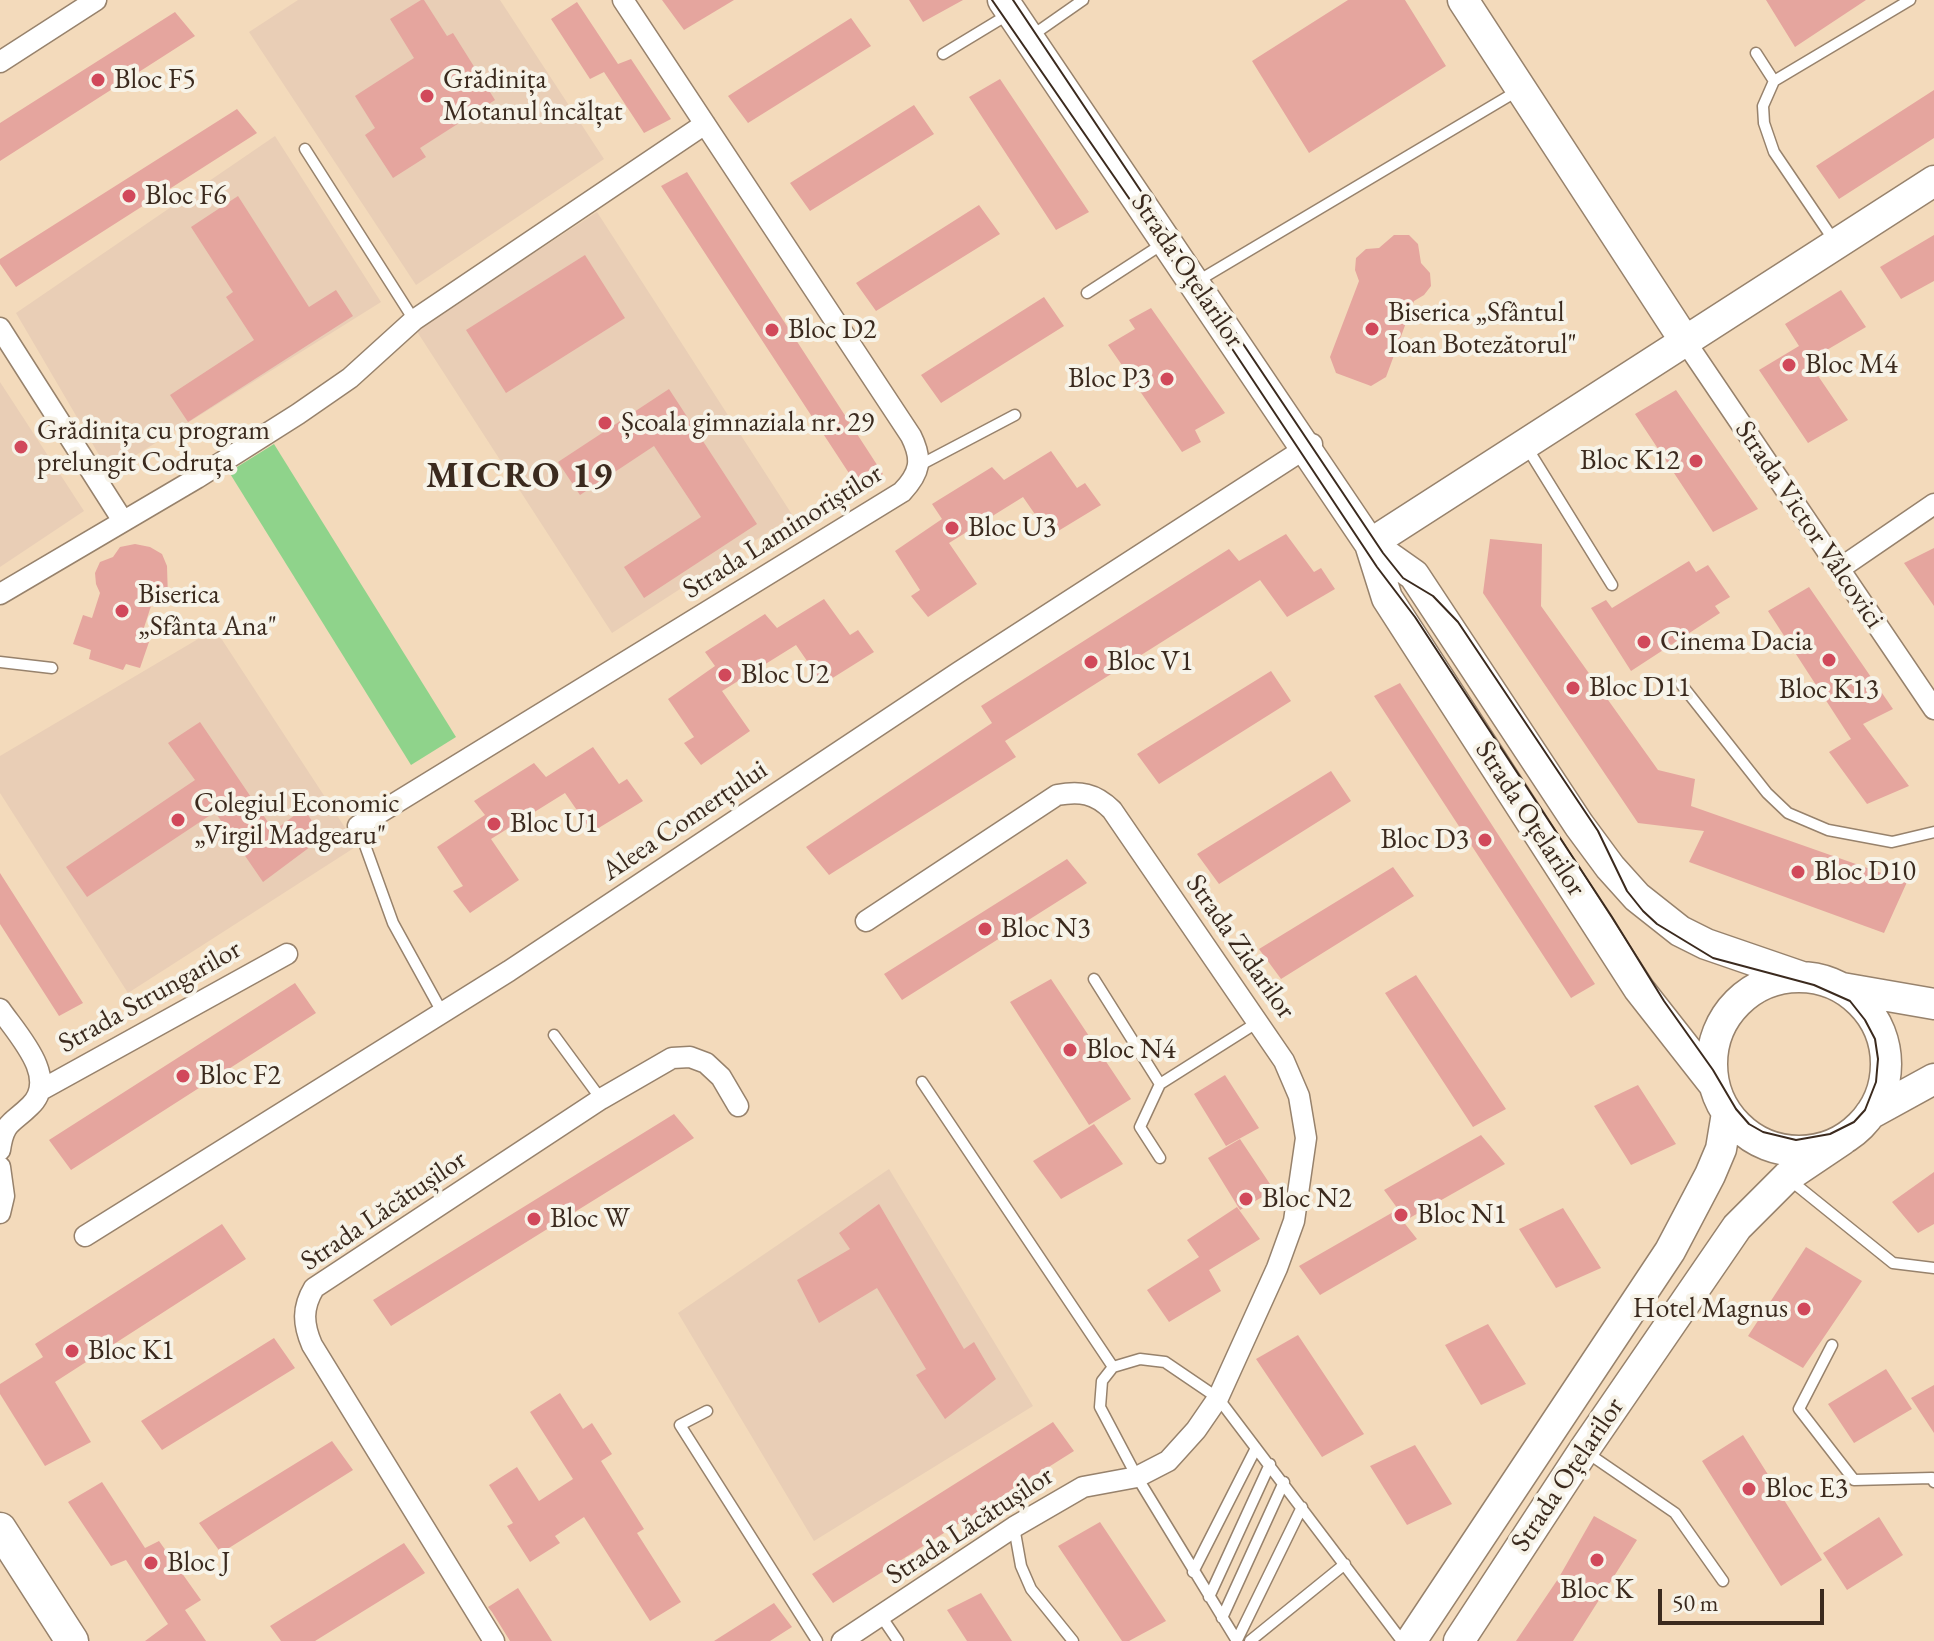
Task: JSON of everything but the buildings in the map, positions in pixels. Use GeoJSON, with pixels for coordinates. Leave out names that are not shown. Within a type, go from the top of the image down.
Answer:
{"type":"FeatureCollection","features":[{"type":"Feature","properties":{"kind":"main road","name":"Strada Victor Vâlcovici"},"geometry":{"type":"LineString","coordinates":[[1463,0],[1685,341]]}},
{"type":"Feature","properties":{"kind":"main road","name":"Strada Oțelarilor"},"geometry":{"type":"LineString","coordinates":[[1007,6],[1194,283],[1309,446],[1370,544],[1387,598],[1639,989],[1712,1082]]}},
{"type":"Feature","properties":{"kind":"main road"},"geometry":{"type":"LineString","coordinates":[[1370,544],[1934,181]]}},
{"type":"Feature","properties":{"kind":"main road","name":"Strada Oțelarilor"},"geometry":{"type":"LineString","coordinates":[[1370,544],[1414,575],[1579,825],[1637,897],[1680,931],[1706,944],[1802,977]]}},
{"type":"Feature","properties":{"kind":"main road"},"geometry":{"type":"LineString","coordinates":[[1870,1114],[1883,1088],[1886,1059],[1883,1045],[1879,1031],[1864,1006],[1841,988],[1822,979],[1802,977],[1771,981],[1744,996],[1724,1019],[1714,1047],[1712,1082],[1727,1113],[1745,1132],[1767,1145],[1792,1151],[1818,1149],[1842,1140],[1870,1114],[1934,1079]]}},
{"type":"Feature","properties":{"kind":"main road"},"geometry":{"type":"LineString","coordinates":[[1841,988],[1934,1004]]}},
{"type":"Feature","properties":{"kind":"main road","name":"Strada Oțelarilor"},"geometry":{"type":"LineString","coordinates":[[1411,1641],[1670,1251],[1721,1149],[1727,1113]]}},
{"type":"Feature","properties":{"kind":"main road","name":"Strada Oțelarilor"},"geometry":{"type":"LineString","coordinates":[[1459,1641],[1584,1450],[1737,1227],[1787,1177],[1842,1140]]}},
{"type":"Feature","properties":{"kind":"main road"},"geometry":{"type":"LineString","coordinates":[[0,1529],[72,1641]]}},
{"type":"Feature","properties":{"kind":"street"},"geometry":{"type":"LineString","coordinates":[[0,62],[96,0]]}},
{"type":"Feature","properties":{"kind":"street","name":"Strada Laminoriștilor"},"geometry":{"type":"LineString","coordinates":[[358,826],[902,492],[913,481],[920,465],[919,452],[911,436],[623,0]]}},
{"type":"Feature","properties":{"kind":"street"},"geometry":{"type":"LineString","coordinates":[[0,594],[197,478],[298,414],[350,378],[414,320],[705,124]]}},
{"type":"Feature","properties":{"kind":"street"},"geometry":{"type":"LineString","coordinates":[[0,328],[123,521]]}},
{"type":"Feature","properties":{"kind":"street","name":"Strada Victor Vâlcovici"},"geometry":{"type":"LineString","coordinates":[[1685,341],[1934,709]]}},
{"type":"Feature","properties":{"kind":"street","name":"Aleea Comerțului"},"geometry":{"type":"LineString","coordinates":[[85,1236],[509,971],[959,672],[1309,446]]}},
{"type":"Feature","properties":{"kind":"street"},"geometry":{"type":"LineString","coordinates":[[1839,569],[1934,504]]}},
{"type":"Feature","properties":{"kind":"street","name":"Strada Zidarilor"},"geometry":{"type":"LineString","coordinates":[[866,921],[1057,795],[1075,792],[1089,794],[1112,810],[1284,1061],[1299,1096],[1306,1138],[1294,1221],[1277,1268],[1218,1398],[1181,1450],[1168,1461],[1137,1477]]}},
{"type":"Feature","properties":{"kind":"street","name":"Strada Strungarilor"},"geometry":{"type":"LineString","coordinates":[[0,1150],[6,1127],[30,1107],[41,1090],[287,954]]}},
{"type":"Feature","properties":{"kind":"street"},"geometry":{"type":"LineString","coordinates":[[0,1009],[39,1070],[41,1090]]}},
{"type":"Feature","properties":{"kind":"street","name":"Strada Lăcătușilor"},"geometry":{"type":"LineString","coordinates":[[494,1641],[312,1345],[305,1329],[307,1299],[314,1288],[601,1099],[672,1058],[690,1057],[706,1063],[721,1077],[738,1106]]}},
{"type":"Feature","properties":{"kind":"street"},"geometry":{"type":"LineString","coordinates":[[0,1167],[4,1196],[0,1213]]}},
{"type":"Feature","properties":{"kind":"street","name":"Strada Lăcătușilor"},"geometry":{"type":"LineString","coordinates":[[842,1641],[1014,1527],[1083,1487],[1137,1477]]}},
{"type":"Feature","properties":{"kind":"lane"},"geometry":{"type":"LineString","coordinates":[[1028,39],[1083,0]]}},
{"type":"Feature","properties":{"kind":"lane"},"geometry":{"type":"LineString","coordinates":[[1836,243],[1774,152],[1764,123],[1763,106],[1774,81],[1910,0]]}},
{"type":"Feature","properties":{"kind":"lane"},"geometry":{"type":"LineString","coordinates":[[943,54],[1007,6]]}},
{"type":"Feature","properties":{"kind":"lane"},"geometry":{"type":"LineString","coordinates":[[1756,53],[1774,81]]}},
{"type":"Feature","properties":{"kind":"lane"},"geometry":{"type":"LineString","coordinates":[[1194,283],[1522,88]]}},
{"type":"Feature","properties":{"kind":"lane"},"geometry":{"type":"LineString","coordinates":[[305,149],[414,320]]}},
{"type":"Feature","properties":{"kind":"lane"},"geometry":{"type":"LineString","coordinates":[[1087,293],[1166,242]]}},
{"type":"Feature","properties":{"kind":"lane"},"geometry":{"type":"LineString","coordinates":[[920,465],[1015,415]]}},
{"type":"Feature","properties":{"kind":"lane"},"geometry":{"type":"LineString","coordinates":[[1525,444],[1612,585]]}},
{"type":"Feature","properties":{"kind":"lane"},"geometry":{"type":"LineString","coordinates":[[0,662],[52,668]]}},
{"type":"Feature","properties":{"kind":"lane"},"geometry":{"type":"LineString","coordinates":[[1681,684],[1767,793],[1788,813],[1828,830],[1892,842],[1934,832]]}},
{"type":"Feature","properties":{"kind":"lane"},"geometry":{"type":"LineString","coordinates":[[358,826],[393,923],[442,1012]]}},
{"type":"Feature","properties":{"kind":"lane"},"geometry":{"type":"LineString","coordinates":[[1094,979],[1160,1084]]}},
{"type":"Feature","properties":{"kind":"lane"},"geometry":{"type":"LineString","coordinates":[[1160,1158],[1140,1127],[1160,1084],[1258,1022]]}},
{"type":"Feature","properties":{"kind":"lane"},"geometry":{"type":"LineString","coordinates":[[554,1035],[601,1099]]}},
{"type":"Feature","properties":{"kind":"lane"},"geometry":{"type":"LineString","coordinates":[[922,1082],[1113,1367]]}},
{"type":"Feature","properties":{"kind":"lane"},"geometry":{"type":"LineString","coordinates":[[1787,1177],[1893,1263],[1934,1268]]}},
{"type":"Feature","properties":{"kind":"lane"},"geometry":{"type":"LineString","coordinates":[[1832,1345],[1799,1409],[1854,1480],[1932,1478],[1934,1482]]}},
{"type":"Feature","properties":{"kind":"lane"},"geometry":{"type":"LineString","coordinates":[[1302,1507],[1237,1640],[1137,1477],[1100,1407],[1102,1381],[1113,1367],[1140,1359],[1165,1362],[1218,1398],[1284,1482],[1402,1641]]}},
{"type":"Feature","properties":{"kind":"lane"},"geometry":{"type":"LineString","coordinates":[[707,1411],[680,1425],[817,1641]]}},
{"type":"Feature","properties":{"kind":"lane"},"geometry":{"type":"LineString","coordinates":[[1193,1572],[1256,1448]]}},
{"type":"Feature","properties":{"kind":"lane"},"geometry":{"type":"LineString","coordinates":[[1584,1450],[1675,1513],[1723,1581]]}},
{"type":"Feature","properties":{"kind":"lane"},"geometry":{"type":"LineString","coordinates":[[1209,1597],[1270,1464]]}},
{"type":"Feature","properties":{"kind":"lane"},"geometry":{"type":"LineString","coordinates":[[1222,1618],[1284,1482]]}},
{"type":"Feature","properties":{"kind":"lane"},"geometry":{"type":"LineString","coordinates":[[1014,1527],[1021,1566],[1031,1589],[1073,1641]]}},
{"type":"Feature","properties":{"kind":"lane"},"geometry":{"type":"LineString","coordinates":[[1250,1641],[1345,1564]]}},
{"type":"Feature","properties":{"kind":"lane"},"geometry":{"type":"LineString","coordinates":[[881,1616],[898,1641]]}},
{"type":"Feature","properties":{"kind":"shaded area","name":"Grădinița Motanul încălțat"},"geometry":{"type":"Polygon","coordinates":[[[298,0],[500,0],[604,159],[416,285],[249,32],[298,0]]]}},
{"type":"Feature","properties":{"kind":"shaded area"},"geometry":{"type":"Polygon","coordinates":[[[275,136],[381,302],[109,472],[16,313],[275,136]]]}},
{"type":"Feature","properties":{"kind":"shaded area","name":"Școala gimnaziala nr. 29"},"geometry":{"type":"Polygon","coordinates":[[[597,212],[793,516],[612,633],[416,330],[597,212]]]}},
{"type":"Feature","properties":{"kind":"shaded area","name":"Grădinița cu program prelungit Codruța"},"geometry":{"type":"Polygon","coordinates":[[[0,382],[84,511],[0,567],[0,382]]]}},
{"type":"Feature","properties":{"kind":"shaded area","name":"Colegiul Economic „Virgil Madgearu\""},"geometry":{"type":"Polygon","coordinates":[[[215,629],[357,846],[128,993],[0,793],[0,756],[215,629]]]}},
{"type":"Feature","properties":{"kind":"shaded area"},"geometry":{"type":"Polygon","coordinates":[[[889,1169],[1033,1406],[814,1541],[678,1313],[889,1169]]]}},
{"type":"Feature","properties":{"kind":"green space"},"geometry":{"type":"Polygon","coordinates":[[[274,444],[456,737],[411,765],[229,472],[274,444]]]}},
{"type":"Feature","properties":{"kind":"tram line"},"geometry":{"type":"LineString","coordinates":[[992,0],[1209,314],[1377,567],[1415,617],[1736,1109],[1749,1124],[1763,1132],[1796,1140],[1830,1134],[1854,1122],[1865,1110],[1876,1082],[1878,1059],[1875,1039],[1865,1020],[1850,1001],[1814,985],[1713,958],[1657,924],[1643,911],[1627,891],[1598,831],[1458,622],[1433,596],[1403,578],[1383,553],[1013,0]]}},
{"type":"Feature","properties":{"kind":"place","name":"Bloc F5"},"geometry":{"type":"Point","coordinates":[98,80]}},
{"type":"Feature","properties":{"kind":"place","name":"Grădinița Motanul încălțat"},"geometry":{"type":"Point","coordinates":[427,96]}},
{"type":"Feature","properties":{"kind":"place","name":"Bloc F6"},"geometry":{"type":"Point","coordinates":[129,196]}},
{"type":"Feature","properties":{"kind":"place","name":"Biserica „Sfântul Ioan Botezătorul\""},"geometry":{"type":"Point","coordinates":[1372,329]}},
{"type":"Feature","properties":{"kind":"place","name":"Bloc D2"},"geometry":{"type":"Point","coordinates":[772,330]}},
{"type":"Feature","properties":{"kind":"place","name":"Bloc M4"},"geometry":{"type":"Point","coordinates":[1789,365]}},
{"type":"Feature","properties":{"kind":"place","name":"Bloc P3"},"geometry":{"type":"Point","coordinates":[1167,379]}},
{"type":"Feature","properties":{"kind":"place","name":"Școala gimnaziala nr. 29"},"geometry":{"type":"Point","coordinates":[605,423]}},
{"type":"Feature","properties":{"kind":"place","name":"Grădinița cu program prelungit Codruța"},"geometry":{"type":"Point","coordinates":[21,447]}},
{"type":"Feature","properties":{"kind":"place","name":"Bloc K12"},"geometry":{"type":"Point","coordinates":[1696,461]}},
{"type":"Feature","properties":{"kind":"place","name":"Bloc U3"},"geometry":{"type":"Point","coordinates":[952,528]}},
{"type":"Feature","properties":{"kind":"place","name":"Biserica „Sfânta Ana\""},"geometry":{"type":"Point","coordinates":[122,611]}},
{"type":"Feature","properties":{"kind":"place","name":"Cinema Dacia"},"geometry":{"type":"Point","coordinates":[1644,642]}},
{"type":"Feature","properties":{"kind":"place","name":"Bloc K13"},"geometry":{"type":"Point","coordinates":[1829,660]}},
{"type":"Feature","properties":{"kind":"place","name":"Bloc V1"},"geometry":{"type":"Point","coordinates":[1091,662]}},
{"type":"Feature","properties":{"kind":"place","name":"Bloc U2"},"geometry":{"type":"Point","coordinates":[725,675]}},
{"type":"Feature","properties":{"kind":"place","name":"Bloc D11"},"geometry":{"type":"Point","coordinates":[1573,688]}},
{"type":"Feature","properties":{"kind":"place","name":"Colegiul Economic „Virgil Madgearu\""},"geometry":{"type":"Point","coordinates":[178,820]}},
{"type":"Feature","properties":{"kind":"place","name":"Bloc U1"},"geometry":{"type":"Point","coordinates":[494,824]}},
{"type":"Feature","properties":{"kind":"place","name":"Bloc D3"},"geometry":{"type":"Point","coordinates":[1485,840]}},
{"type":"Feature","properties":{"kind":"place","name":"Bloc D10"},"geometry":{"type":"Point","coordinates":[1798,872]}},
{"type":"Feature","properties":{"kind":"place","name":"Bloc N3"},"geometry":{"type":"Point","coordinates":[985,929]}},
{"type":"Feature","properties":{"kind":"place","name":"Bloc N4"},"geometry":{"type":"Point","coordinates":[1070,1050]}},
{"type":"Feature","properties":{"kind":"place","name":"Bloc F2"},"geometry":{"type":"Point","coordinates":[183,1076]}},
{"type":"Feature","properties":{"kind":"place","name":"Bloc N2"},"geometry":{"type":"Point","coordinates":[1246,1199]}},
{"type":"Feature","properties":{"kind":"place","name":"Bloc N1"},"geometry":{"type":"Point","coordinates":[1401,1215]}},
{"type":"Feature","properties":{"kind":"place","name":"Bloc W"},"geometry":{"type":"Point","coordinates":[534,1219]}},
{"type":"Feature","properties":{"kind":"place","name":"Hotel Magnus"},"geometry":{"type":"Point","coordinates":[1804,1309]}},
{"type":"Feature","properties":{"kind":"place","name":"Bloc K1"},"geometry":{"type":"Point","coordinates":[72,1351]}},
{"type":"Feature","properties":{"kind":"place","name":"Bloc E3"},"geometry":{"type":"Point","coordinates":[1749,1489]}},
{"type":"Feature","properties":{"kind":"place","name":"Bloc K"},"geometry":{"type":"Point","coordinates":[1597,1560]}},
{"type":"Feature","properties":{"kind":"place","name":"Bloc J"},"geometry":{"type":"Point","coordinates":[151,1563]}},
{"type":"Feature","properties":{"kind":"district","name":"MICRO 19"},"geometry":{"type":"Point","coordinates":[520,477]}}]}
